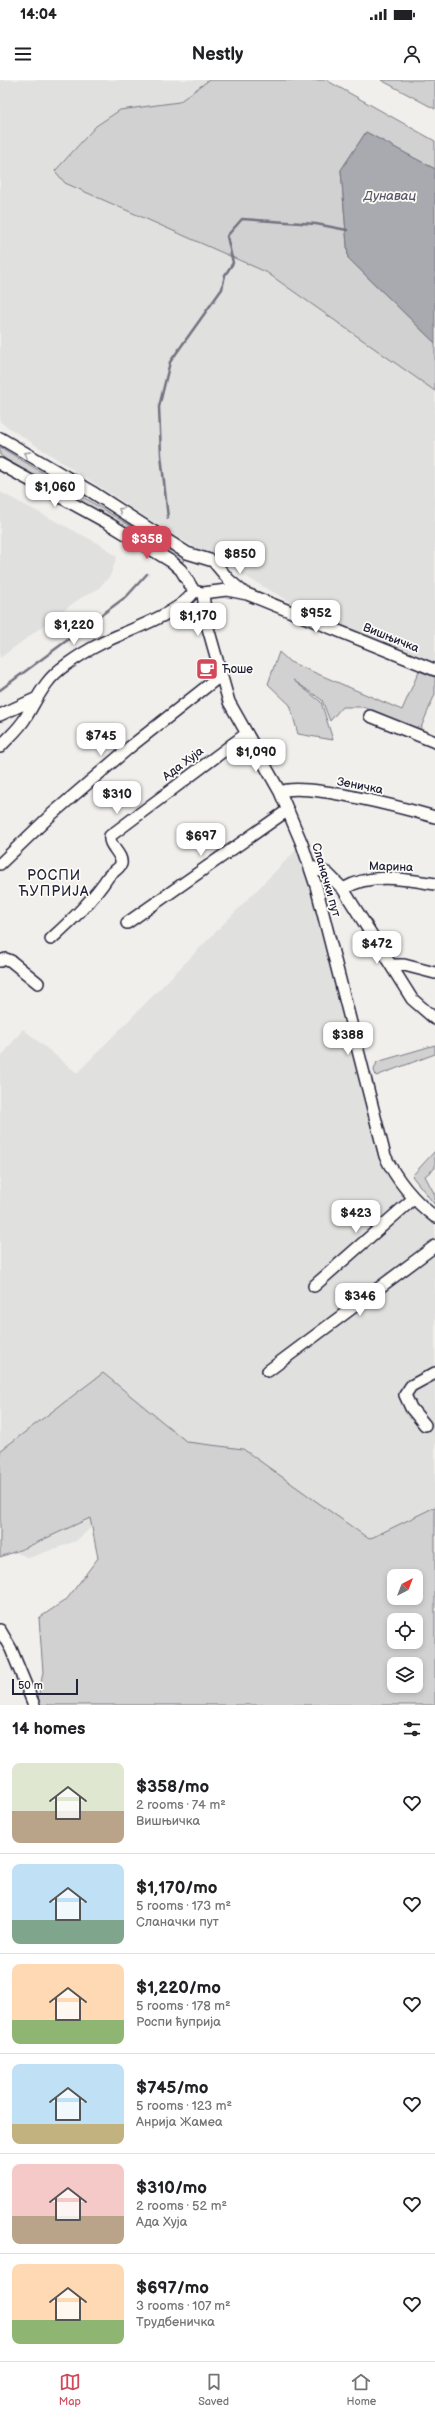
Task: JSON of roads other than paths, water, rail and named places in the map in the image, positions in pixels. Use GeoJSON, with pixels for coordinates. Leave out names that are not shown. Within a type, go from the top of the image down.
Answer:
{"type":"FeatureCollection","features":[{"type":"Feature","properties":{"kind":"street","name":"Вишњичка"},"geometry":{"type":"LineString","coordinates":[[0,438],[98,496],[187,553],[213,561],[236,586],[247,594]]}},
{"type":"Feature","properties":{"kind":"street"},"geometry":{"type":"LineString","coordinates":[[0,464],[150,548],[177,566],[186,578],[203,592]]}},
{"type":"Feature","properties":{"kind":"street"},"geometry":{"type":"LineString","coordinates":[[186,578],[190,564],[203,558]]}},
{"type":"Feature","properties":{"kind":"street"},"geometry":{"type":"LineString","coordinates":[[0,747],[20,726],[35,699],[51,676],[65,665],[101,644],[132,630],[177,606],[190,597],[219,583],[219,569]]}},
{"type":"Feature","properties":{"kind":"street","name":"Вишњичка"},"geometry":{"type":"LineString","coordinates":[[203,592],[227,590],[247,594],[435,670]]}},
{"type":"Feature","properties":{"kind":"street","name":"Сланачки пут"},"geometry":{"type":"LineString","coordinates":[[203,592],[203,610],[220,676],[234,714],[280,792],[309,866],[385,1156],[398,1181],[414,1199],[435,1217]]}},
{"type":"Feature","properties":{"kind":"street"},"geometry":{"type":"LineString","coordinates":[[0,864],[52,814],[130,746],[220,676]]}},
{"type":"Feature","properties":{"kind":"street"},"geometry":{"type":"LineString","coordinates":[[0,715],[35,699]]}},
{"type":"Feature","properties":{"kind":"street"},"geometry":{"type":"LineString","coordinates":[[370,716],[435,742]]}},
{"type":"Feature","properties":{"kind":"street","name":"Ада Хуја"},"geometry":{"type":"LineString","coordinates":[[51,939],[99,891],[108,877],[120,865],[121,860],[109,840],[110,836],[246,734]]}},
{"type":"Feature","properties":{"kind":"street","name":"Зеничка"},"geometry":{"type":"LineString","coordinates":[[280,792],[295,789],[344,795],[435,817]]}},
{"type":"Feature","properties":{"kind":"street"},"geometry":{"type":"LineString","coordinates":[[127,923],[288,810]]}},
{"type":"Feature","properties":{"kind":"street"},"geometry":{"type":"LineString","coordinates":[[309,866],[327,872],[343,889],[412,999],[435,1019]]}},
{"type":"Feature","properties":{"kind":"street","name":"Марина"},"geometry":{"type":"LineString","coordinates":[[343,889],[355,882],[375,878],[435,884]]}},
{"type":"Feature","properties":{"kind":"street"},"geometry":{"type":"LineString","coordinates":[[0,961],[6,959],[11,961],[38,983]]}},
{"type":"Feature","properties":{"kind":"street"},"geometry":{"type":"LineString","coordinates":[[391,965],[404,965],[435,972]]}},
{"type":"Feature","properties":{"kind":"street"},"geometry":{"type":"LineString","coordinates":[[314,1286],[414,1199]]}},
{"type":"Feature","properties":{"kind":"street"},"geometry":{"type":"LineString","coordinates":[[268,1372],[435,1246]]}},
{"type":"Feature","properties":{"kind":"street"},"geometry":{"type":"LineString","coordinates":[[425,1425],[411,1408],[405,1395],[411,1386],[435,1372]]}},
{"type":"Feature","properties":{"kind":"street"},"geometry":{"type":"LineString","coordinates":[[0,1630],[14,1656],[34,1705]]}},
{"type":"Feature","properties":{"kind":"water","name":"Дунавац"},"geometry":{"type":"Polygon","coordinates":[[[366,132],[435,169],[435,343],[348,258],[341,170],[366,132]]]}},
{"type":"Feature","properties":{"kind":"waterway"},"geometry":{"type":"LineString","coordinates":[[168,518],[161,455],[159,407],[170,362],[222,289],[225,275],[233,263],[227,236],[242,219],[316,224],[347,230]]}},
{"type":"Feature","properties":{"kind":"waterway"},"geometry":{"type":"LineString","coordinates":[[0,690],[127,596],[147,574]]}},
{"type":"Feature","properties":{"kind":"place","name":"Ћоше"},"geometry":{"type":"Point","coordinates":[207,669]}},
{"type":"Feature","properties":{"kind":"district","name":"РОСПИ ЋУПРИЈА"},"geometry":{"type":"Point","coordinates":[54,884]}}]}
